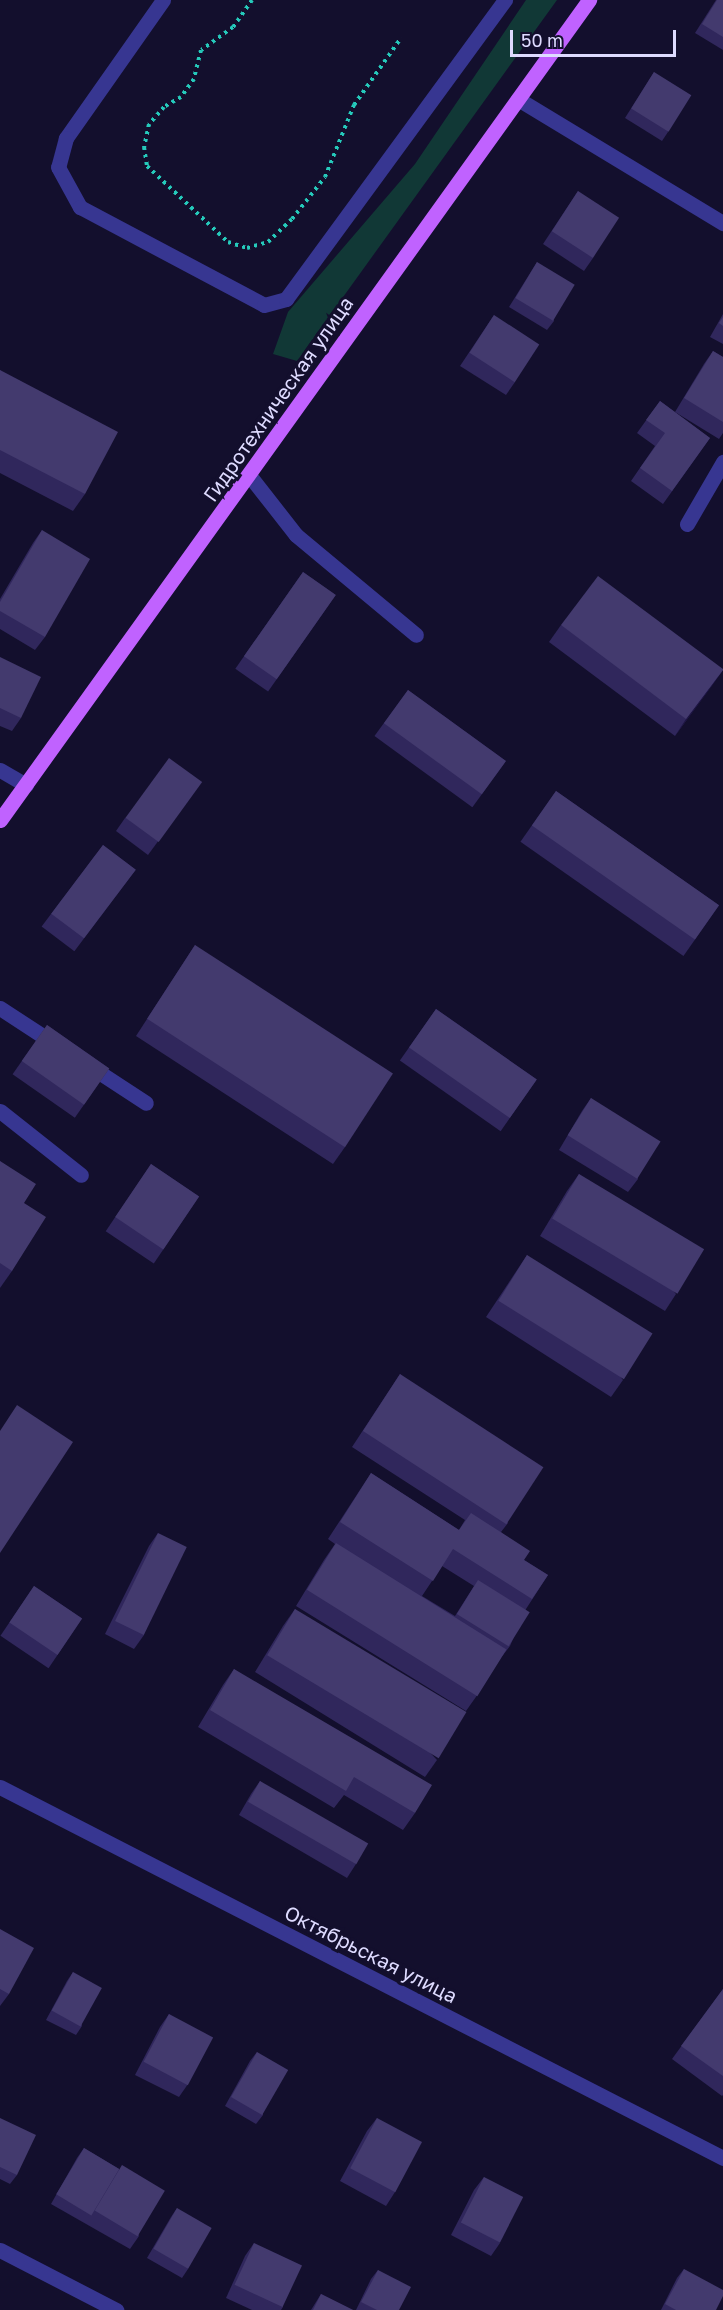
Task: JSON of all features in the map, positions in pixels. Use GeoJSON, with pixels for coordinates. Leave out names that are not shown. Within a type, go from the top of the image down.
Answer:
{"type":"FeatureCollection","features":[{"type":"Feature","properties":{"kind":"main road","name":"Гидротехническая улица"},"geometry":{"type":"LineString","coordinates":[[0,820],[589,0]]}},
{"type":"Feature","properties":{"kind":"street"},"geometry":{"type":"LineString","coordinates":[[163,0],[66,138],[58,167],[80,207],[264,305],[286,299],[505,0]]}},
{"type":"Feature","properties":{"kind":"street"},"geometry":{"type":"LineString","coordinates":[[518,99],[723,223]]}},
{"type":"Feature","properties":{"kind":"street"},"geometry":{"type":"LineString","coordinates":[[687,524],[723,462]]}},
{"type":"Feature","properties":{"kind":"street"},"geometry":{"type":"LineString","coordinates":[[249,475],[296,535],[416,635]]}},
{"type":"Feature","properties":{"kind":"street"},"geometry":{"type":"LineString","coordinates":[[0,771],[26,785]]}},
{"type":"Feature","properties":{"kind":"street"},"geometry":{"type":"LineString","coordinates":[[0,1008],[146,1103]]}},
{"type":"Feature","properties":{"kind":"street"},"geometry":{"type":"LineString","coordinates":[[0,1111],[81,1175]]}},
{"type":"Feature","properties":{"kind":"street","name":"Октябрьская улица"},"geometry":{"type":"LineString","coordinates":[[0,1787],[723,2158]]}},
{"type":"Feature","properties":{"kind":"street"},"geometry":{"type":"LineString","coordinates":[[0,2250],[116,2310]]}},
{"type":"Feature","properties":{"kind":"path"},"geometry":{"type":"LineString","coordinates":[[252,0],[233,27],[201,50],[194,79],[181,97],[164,107],[149,124],[144,147],[147,166],[228,242],[247,248],[268,242],[292,219],[325,177],[354,105],[401,39]]}},
{"type":"Feature","properties":{"kind":"green space"},"geometry":{"type":"Polygon","coordinates":[[[526,0],[557,0],[297,361],[273,354],[288,312],[415,164],[526,0]]]}},
{"type":"Feature","properties":{"kind":"building"},"geometry":{"type":"Polygon","coordinates":[[[717,0],[723,0],[723,37],[702,24],[717,0]]]}},
{"type":"Feature","properties":{"kind":"building"},"geometry":{"type":"Polygon","coordinates":[[[654,72],[691,95],[669,132],[631,108],[654,72]]]}},
{"type":"Feature","properties":{"kind":"building"},"geometry":{"type":"Polygon","coordinates":[[[578,191],[619,218],[593,258],[552,231],[578,191]]]}},
{"type":"Feature","properties":{"kind":"building"},"geometry":{"type":"Polygon","coordinates":[[[537,262],[575,285],[553,321],[515,298],[537,262]]]}},
{"type":"Feature","properties":{"kind":"building"},"geometry":{"type":"Polygon","coordinates":[[[494,315],[539,344],[515,382],[469,353],[494,315]]]}},
{"type":"Feature","properties":{"kind":"building"},"geometry":{"type":"Polygon","coordinates":[[[713,351],[723,357],[723,422],[684,398],[713,351]]]}},
{"type":"Feature","properties":{"kind":"building"},"geometry":{"type":"Polygon","coordinates":[[[0,370],[118,432],[85,494],[0,450],[0,370]]]}},
{"type":"Feature","properties":{"kind":"building"},"geometry":{"type":"Polygon","coordinates":[[[660,401],[710,438],[672,491],[640,468],[665,433],[646,420],[660,401]]]}},
{"type":"Feature","properties":{"kind":"building"},"geometry":{"type":"Polygon","coordinates":[[[42,530],[90,559],[45,637],[0,611],[0,602],[42,530]]]}},
{"type":"Feature","properties":{"kind":"building"},"geometry":{"type":"Polygon","coordinates":[[[303,572],[336,595],[277,679],[244,656],[303,572]]]}},
{"type":"Feature","properties":{"kind":"building"},"geometry":{"type":"Polygon","coordinates":[[[598,576],[723,669],[686,719],[561,625],[598,576]]]}},
{"type":"Feature","properties":{"kind":"building"},"geometry":{"type":"Polygon","coordinates":[[[0,657],[41,677],[21,718],[0,708],[0,657]]]}},
{"type":"Feature","properties":{"kind":"building"},"geometry":{"type":"Polygon","coordinates":[[[408,690],[506,761],[482,794],[384,723],[408,690]]]}},
{"type":"Feature","properties":{"kind":"building"},"geometry":{"type":"Polygon","coordinates":[[[169,758],[202,782],[159,842],[126,818],[169,758]]]}},
{"type":"Feature","properties":{"kind":"building"},"geometry":{"type":"Polygon","coordinates":[[[556,791],[719,905],[695,940],[532,825],[556,791]]]}},
{"type":"Feature","properties":{"kind":"building"},"geometry":{"type":"Polygon","coordinates":[[[103,845],[136,870],[84,938],[51,914],[103,845]]]}},
{"type":"Feature","properties":{"kind":"building"},"geometry":{"type":"Polygon","coordinates":[[[195,945],[393,1074],[345,1147],[147,1019],[195,945]]]}},
{"type":"Feature","properties":{"kind":"building"},"geometry":{"type":"Polygon","coordinates":[[[436,1009],[537,1080],[510,1118],[409,1048],[436,1009]]]}},
{"type":"Feature","properties":{"kind":"building"},"geometry":{"type":"Polygon","coordinates":[[[47,1025],[109,1069],[84,1105],[22,1061],[47,1025]]]}},
{"type":"Feature","properties":{"kind":"building"},"geometry":{"type":"Polygon","coordinates":[[[591,1098],[661,1141],[637,1179],[568,1135],[591,1098]]]}},
{"type":"Feature","properties":{"kind":"building"},"geometry":{"type":"Polygon","coordinates":[[[0,1161],[36,1184],[24,1203],[46,1217],[12,1271],[0,1263],[0,1161]]]}},
{"type":"Feature","properties":{"kind":"building"},"geometry":{"type":"Polygon","coordinates":[[[151,1164],[199,1196],[163,1249],[115,1217],[151,1164]]]}},
{"type":"Feature","properties":{"kind":"building"},"geometry":{"type":"Polygon","coordinates":[[[579,1174],[704,1249],[677,1294],[552,1219],[579,1174]]]}},
{"type":"Feature","properties":{"kind":"building"},"geometry":{"type":"Polygon","coordinates":[[[527,1255],[653,1333],[624,1379],[498,1301],[527,1255]]]}},
{"type":"Feature","properties":{"kind":"building"},"geometry":{"type":"Polygon","coordinates":[[[400,1374],[543,1467],[506,1524],[363,1431],[400,1374]]]}},
{"type":"Feature","properties":{"kind":"building"},"geometry":{"type":"Polygon","coordinates":[[[17,1405],[73,1442],[0,1553],[0,1431],[17,1405]]]}},
{"type":"Feature","properties":{"kind":"building"},"geometry":{"type":"Polygon","coordinates":[[[371,1473],[459,1530],[471,1513],[530,1551],[524,1560],[548,1575],[532,1599],[453,1549],[433,1581],[340,1522],[371,1473]]]}},
{"type":"Feature","properties":{"kind":"building"},"geometry":{"type":"Polygon","coordinates":[[[158,1533],[187,1547],[144,1635],[115,1621],[158,1533]]]}},
{"type":"Feature","properties":{"kind":"building"},"geometry":{"type":"Polygon","coordinates":[[[336,1543],[506,1650],[477,1696],[307,1590],[336,1543]]]}},
{"type":"Feature","properties":{"kind":"building"},"geometry":{"type":"Polygon","coordinates":[[[478,1580],[530,1612],[509,1646],[457,1614],[478,1580]]]}},
{"type":"Feature","properties":{"kind":"building"},"geometry":{"type":"Polygon","coordinates":[[[34,1586],[82,1618],[57,1655],[9,1622],[34,1586]]]}},
{"type":"Feature","properties":{"kind":"building"},"geometry":{"type":"Polygon","coordinates":[[[295,1609],[466,1712],[439,1758],[267,1655],[295,1609]]]}},
{"type":"Feature","properties":{"kind":"building"},"geometry":{"type":"Polygon","coordinates":[[[234,1669],[432,1785],[415,1813],[354,1777],[346,1791],[210,1710],[234,1669]]]}},
{"type":"Feature","properties":{"kind":"building"},"geometry":{"type":"Polygon","coordinates":[[[260,1781],[368,1844],[356,1864],[248,1802],[260,1781]]]}},
{"type":"Feature","properties":{"kind":"building"},"geometry":{"type":"Polygon","coordinates":[[[0,1929],[34,1948],[9,1994],[0,1989],[0,1929]]]}},
{"type":"Feature","properties":{"kind":"building"},"geometry":{"type":"Polygon","coordinates":[[[73,1972],[102,1988],[81,2026],[52,2010],[73,1972]]]}},
{"type":"Feature","properties":{"kind":"building"},"geometry":{"type":"Polygon","coordinates":[[[723,1989],[723,2076],[681,2046],[723,1989]]]}},
{"type":"Feature","properties":{"kind":"building"},"geometry":{"type":"Polygon","coordinates":[[[169,2014],[213,2037],[188,2085],[144,2062],[169,2014]]]}},
{"type":"Feature","properties":{"kind":"building"},"geometry":{"type":"Polygon","coordinates":[[[257,2052],[288,2070],[262,2115],[231,2097],[257,2052]]]}},
{"type":"Feature","properties":{"kind":"building"},"geometry":{"type":"Polygon","coordinates":[[[0,2118],[36,2135],[17,2175],[0,2167],[0,2118]]]}},
{"type":"Feature","properties":{"kind":"building"},"geometry":{"type":"Polygon","coordinates":[[[377,2118],[422,2142],[395,2192],[350,2168],[377,2118]]]}},
{"type":"Feature","properties":{"kind":"building"},"geometry":{"type":"Polygon","coordinates":[[[84,2148],[119,2169],[91,2215],[56,2194],[84,2148]]]}},
{"type":"Feature","properties":{"kind":"building"},"geometry":{"type":"Polygon","coordinates":[[[122,2165],[165,2191],[138,2236],[95,2210],[122,2165]]]}},
{"type":"Feature","properties":{"kind":"building"},"geometry":{"type":"Polygon","coordinates":[[[484,2177],[523,2197],[500,2242],[461,2222],[484,2177]]]}},
{"type":"Feature","properties":{"kind":"building"},"geometry":{"type":"Polygon","coordinates":[[[177,2208],[212,2228],[188,2269],[154,2249],[177,2208]]]}},
{"type":"Feature","properties":{"kind":"building"},"geometry":{"type":"Polygon","coordinates":[[[254,2243],[302,2265],[283,2307],[235,2285],[254,2243]]]}},
{"type":"Feature","properties":{"kind":"building"},"geometry":{"type":"Polygon","coordinates":[[[684,2269],[723,2290],[723,2296],[716,2310],[676,2310],[665,2304],[684,2269]]]}},
{"type":"Feature","properties":{"kind":"building"},"geometry":{"type":"Polygon","coordinates":[[[378,2270],[411,2287],[399,2310],[377,2310],[361,2302],[378,2270]]]}},
{"type":"Feature","properties":{"kind":"building"},"geometry":{"type":"Polygon","coordinates":[[[321,2294],[353,2310],[313,2310],[321,2294]]]}}]}
